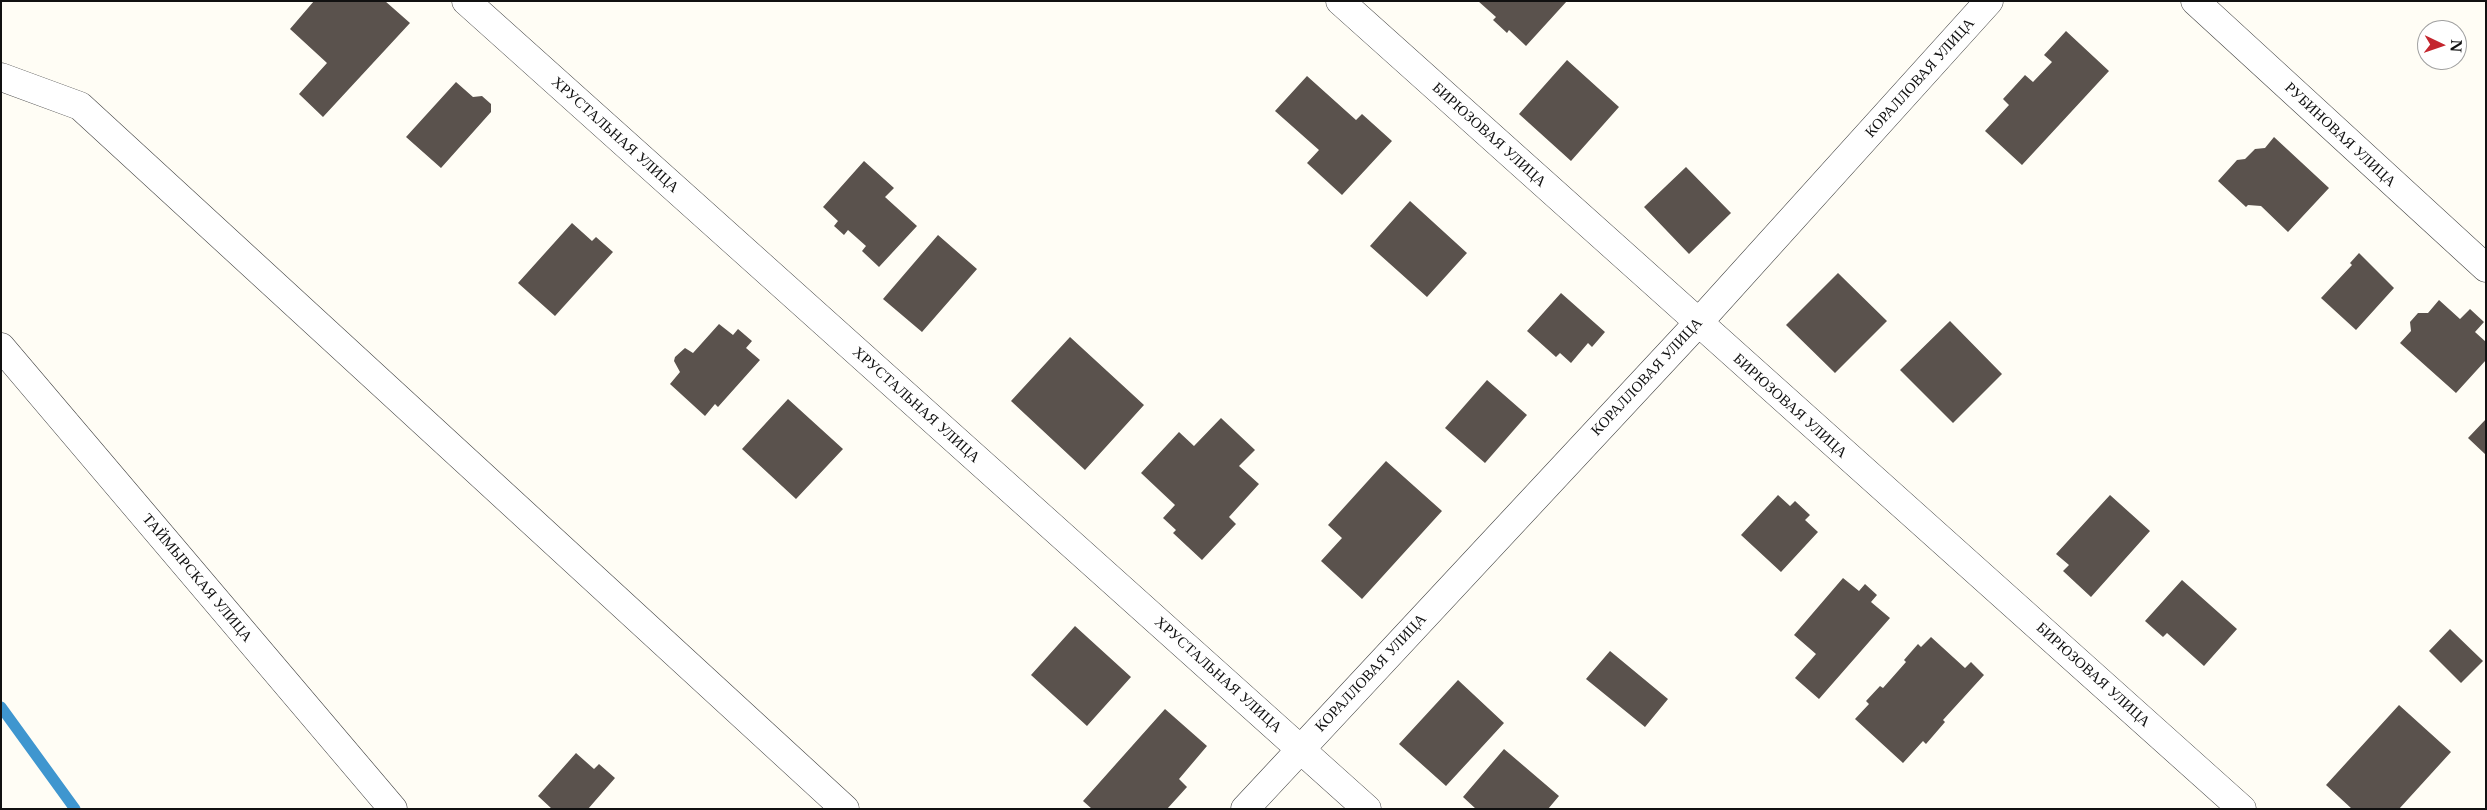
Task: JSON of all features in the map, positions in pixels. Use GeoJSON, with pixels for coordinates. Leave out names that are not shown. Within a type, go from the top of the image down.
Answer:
{"type":"FeatureCollection","features":[{"type":"Feature","properties":{"kind":"street","name":"ХРУСТАЛЬНАЯ УЛИЦА"},"geometry":{"type":"LineString","coordinates":[[466,1],[1367,809]]}},
{"type":"Feature","properties":{"kind":"street","name":"БИРЮЗОВАЯ УЛИЦА"},"geometry":{"type":"LineString","coordinates":[[1340,1],[2242,809]]}},
{"type":"Feature","properties":{"kind":"street","name":"КОРАЛЛОВАЯ УЛИЦА"},"geometry":{"type":"LineString","coordinates":[[1245,809],[1698,323],[1989,1]]}},
{"type":"Feature","properties":{"kind":"street","name":"РУБИНОВАЯ УЛИЦА"},"geometry":{"type":"LineString","coordinates":[[2195,1],[2486,268]]}},
{"type":"Feature","properties":{"kind":"street"},"geometry":{"type":"LineString","coordinates":[[1,77],[80,106],[845,809]]}},
{"type":"Feature","properties":{"kind":"street","name":"ТАЙМЫРСКАЯ УЛИЦА"},"geometry":{"type":"LineString","coordinates":[[1,347],[393,809]]}},
{"type":"Feature","properties":{"kind":"building"},"geometry":{"type":"Polygon","coordinates":[[[314,1],[385,1],[410,23],[323,117],[299,94],[327,63],[290,29],[314,1]]]}},
{"type":"Feature","properties":{"kind":"building"},"geometry":{"type":"Polygon","coordinates":[[[1478,1],[1567,1],[1526,46],[1509,30],[1507,33],[1493,20],[1496,17],[1478,1]]]}},
{"type":"Feature","properties":{"kind":"building"},"geometry":{"type":"Polygon","coordinates":[[[2066,31],[2109,71],[2022,165],[1985,131],[2009,105],[2003,99],[2025,75],[2033,82],[2052,62],[2044,55],[2066,31]]]}},
{"type":"Feature","properties":{"kind":"building"},"geometry":{"type":"Polygon","coordinates":[[[1567,60],[1619,107],[1571,161],[1519,114],[1567,60]]]}},
{"type":"Feature","properties":{"kind":"building"},"geometry":{"type":"Polygon","coordinates":[[[1307,76],[1356,120],[1362,114],[1392,141],[1342,195],[1307,163],[1319,150],[1275,111],[1307,76]]]}},
{"type":"Feature","properties":{"kind":"building"},"geometry":{"type":"Polygon","coordinates":[[[456,82],[473,97],[482,96],[491,104],[491,112],[441,168],[406,137],[456,82]]]}},
{"type":"Feature","properties":{"kind":"building"},"geometry":{"type":"Polygon","coordinates":[[[2274,137],[2329,188],[2288,232],[2261,206],[2248,205],[2246,207],[2218,181],[2237,160],[2245,159],[2255,149],[2265,148],[2274,137]]]}},
{"type":"Feature","properties":{"kind":"building"},"geometry":{"type":"Polygon","coordinates":[[[864,161],[894,188],[885,197],[917,226],[879,267],[862,251],[866,246],[848,230],[844,235],[834,226],[838,221],[823,207],[864,161]]]}},
{"type":"Feature","properties":{"kind":"building"},"geometry":{"type":"Polygon","coordinates":[[[1686,167],[1731,213],[1689,254],[1644,207],[1686,167]]]}},
{"type":"Feature","properties":{"kind":"building"},"geometry":{"type":"Polygon","coordinates":[[[1410,201],[1467,253],[1427,297],[1370,246],[1410,201]]]}},
{"type":"Feature","properties":{"kind":"building"},"geometry":{"type":"Polygon","coordinates":[[[572,223],[592,241],[596,237],[613,252],[555,316],[518,283],[572,223]]]}},
{"type":"Feature","properties":{"kind":"building"},"geometry":{"type":"Polygon","coordinates":[[[938,235],[977,269],[922,332],[883,299],[938,235]]]}},
{"type":"Feature","properties":{"kind":"building"},"geometry":{"type":"Polygon","coordinates":[[[2359,253],[2394,288],[2356,330],[2321,298],[2352,265],[2350,263],[2359,253]]]}},
{"type":"Feature","properties":{"kind":"building"},"geometry":{"type":"Polygon","coordinates":[[[1838,273],[1887,321],[1835,373],[1786,325],[1838,273]]]}},
{"type":"Feature","properties":{"kind":"building"},"geometry":{"type":"Polygon","coordinates":[[[1561,293],[1605,332],[1592,347],[1588,343],[1571,363],[1560,353],[1556,357],[1527,331],[1561,293]]]}},
{"type":"Feature","properties":{"kind":"building"},"geometry":{"type":"Polygon","coordinates":[[[2439,300],[2460,319],[2470,309],[2484,322],[2475,332],[2486,342],[2486,360],[2456,393],[2400,343],[2411,331],[2410,322],[2418,313],[2428,313],[2439,300]]]}},
{"type":"Feature","properties":{"kind":"building"},"geometry":{"type":"Polygon","coordinates":[[[1950,321],[2002,374],[1953,423],[1900,370],[1950,321]]]}},
{"type":"Feature","properties":{"kind":"building"},"geometry":{"type":"Polygon","coordinates":[[[719,324],[733,335],[738,329],[752,341],[746,348],[760,360],[718,407],[715,404],[705,416],[670,384],[680,372],[674,361],[675,357],[685,348],[693,353],[719,324]]]}},
{"type":"Feature","properties":{"kind":"building"},"geometry":{"type":"Polygon","coordinates":[[[1070,337],[1144,405],[1085,470],[1011,401],[1070,337]]]}},
{"type":"Feature","properties":{"kind":"building"},"geometry":{"type":"Polygon","coordinates":[[[1487,380],[1527,415],[1485,463],[1445,428],[1487,380]]]}},
{"type":"Feature","properties":{"kind":"building"},"geometry":{"type":"Polygon","coordinates":[[[788,399],[843,449],[796,499],[742,449],[788,399]]]}},
{"type":"Feature","properties":{"kind":"building"},"geometry":{"type":"Polygon","coordinates":[[[1221,418],[1255,450],[1239,466],[1259,484],[1229,517],[1236,524],[1202,560],[1173,533],[1176,530],[1163,518],[1175,505],[1141,473],[1179,432],[1194,446],[1221,418]]]}},
{"type":"Feature","properties":{"kind":"building"},"geometry":{"type":"Polygon","coordinates":[[[2486,419],[2486,455],[2468,438],[2486,419]]]}},
{"type":"Feature","properties":{"kind":"building"},"geometry":{"type":"Polygon","coordinates":[[[1386,461],[1442,511],[1362,599],[1321,561],[1342,538],[1328,525],[1386,461]]]}},
{"type":"Feature","properties":{"kind":"building"},"geometry":{"type":"Polygon","coordinates":[[[1778,495],[1790,506],[1795,501],[1810,515],[1805,520],[1818,532],[1781,572],[1741,535],[1778,495]]]}},
{"type":"Feature","properties":{"kind":"building"},"geometry":{"type":"Polygon","coordinates":[[[2110,495],[2150,531],[2091,597],[2063,571],[2069,565],[2056,554],[2110,495]]]}},
{"type":"Feature","properties":{"kind":"building"},"geometry":{"type":"Polygon","coordinates":[[[1843,578],[1859,591],[1865,584],[1877,595],[1871,602],[1890,618],[1819,699],[1795,678],[1816,654],[1794,635],[1843,578]]]}},
{"type":"Feature","properties":{"kind":"building"},"geometry":{"type":"Polygon","coordinates":[[[2182,580],[2237,629],[2204,666],[2167,633],[2163,637],[2145,621],[2182,580]]]}},
{"type":"Feature","properties":{"kind":"building"},"geometry":{"type":"Polygon","coordinates":[[[1075,626],[1131,677],[1087,726],[1031,675],[1075,626]]]}},
{"type":"Feature","properties":{"kind":"building"},"geometry":{"type":"Polygon","coordinates":[[[2450,629],[2483,661],[2461,683],[2429,651],[2450,629]]]}},
{"type":"Feature","properties":{"kind":"building"},"geometry":{"type":"Polygon","coordinates":[[[1931,637],[1965,668],[1971,662],[1984,675],[1943,720],[1945,722],[1926,744],[1923,741],[1903,763],[1855,719],[1869,704],[1866,701],[1880,686],[1883,688],[1906,662],[1904,660],[1918,644],[1921,647],[1931,637]]]}},
{"type":"Feature","properties":{"kind":"building"},"geometry":{"type":"Polygon","coordinates":[[[1610,651],[1668,699],[1645,727],[1586,679],[1610,651]]]}},
{"type":"Feature","properties":{"kind":"building"},"geometry":{"type":"Polygon","coordinates":[[[1458,680],[1504,723],[1446,786],[1399,744],[1458,680]]]}},
{"type":"Feature","properties":{"kind":"building"},"geometry":{"type":"Polygon","coordinates":[[[2399,705],[2451,752],[2399,809],[2352,809],[2326,785],[2399,705]]]}},
{"type":"Feature","properties":{"kind":"building"},"geometry":{"type":"Polygon","coordinates":[[[1165,709],[1207,746],[1179,779],[1187,787],[1167,809],[1092,809],[1083,801],[1165,709]]]}},
{"type":"Feature","properties":{"kind":"building"},"geometry":{"type":"Polygon","coordinates":[[[1504,749],[1559,796],[1548,809],[1476,809],[1463,797],[1504,749]]]}},
{"type":"Feature","properties":{"kind":"building"},"geometry":{"type":"Polygon","coordinates":[[[576,753],[594,769],[599,764],[615,778],[588,809],[552,809],[538,796],[576,753]]]}},
{"type":"Feature","properties":{"kind":"waterway"},"geometry":{"type":"LineString","coordinates":[[1,707],[75,809]]}}]}
